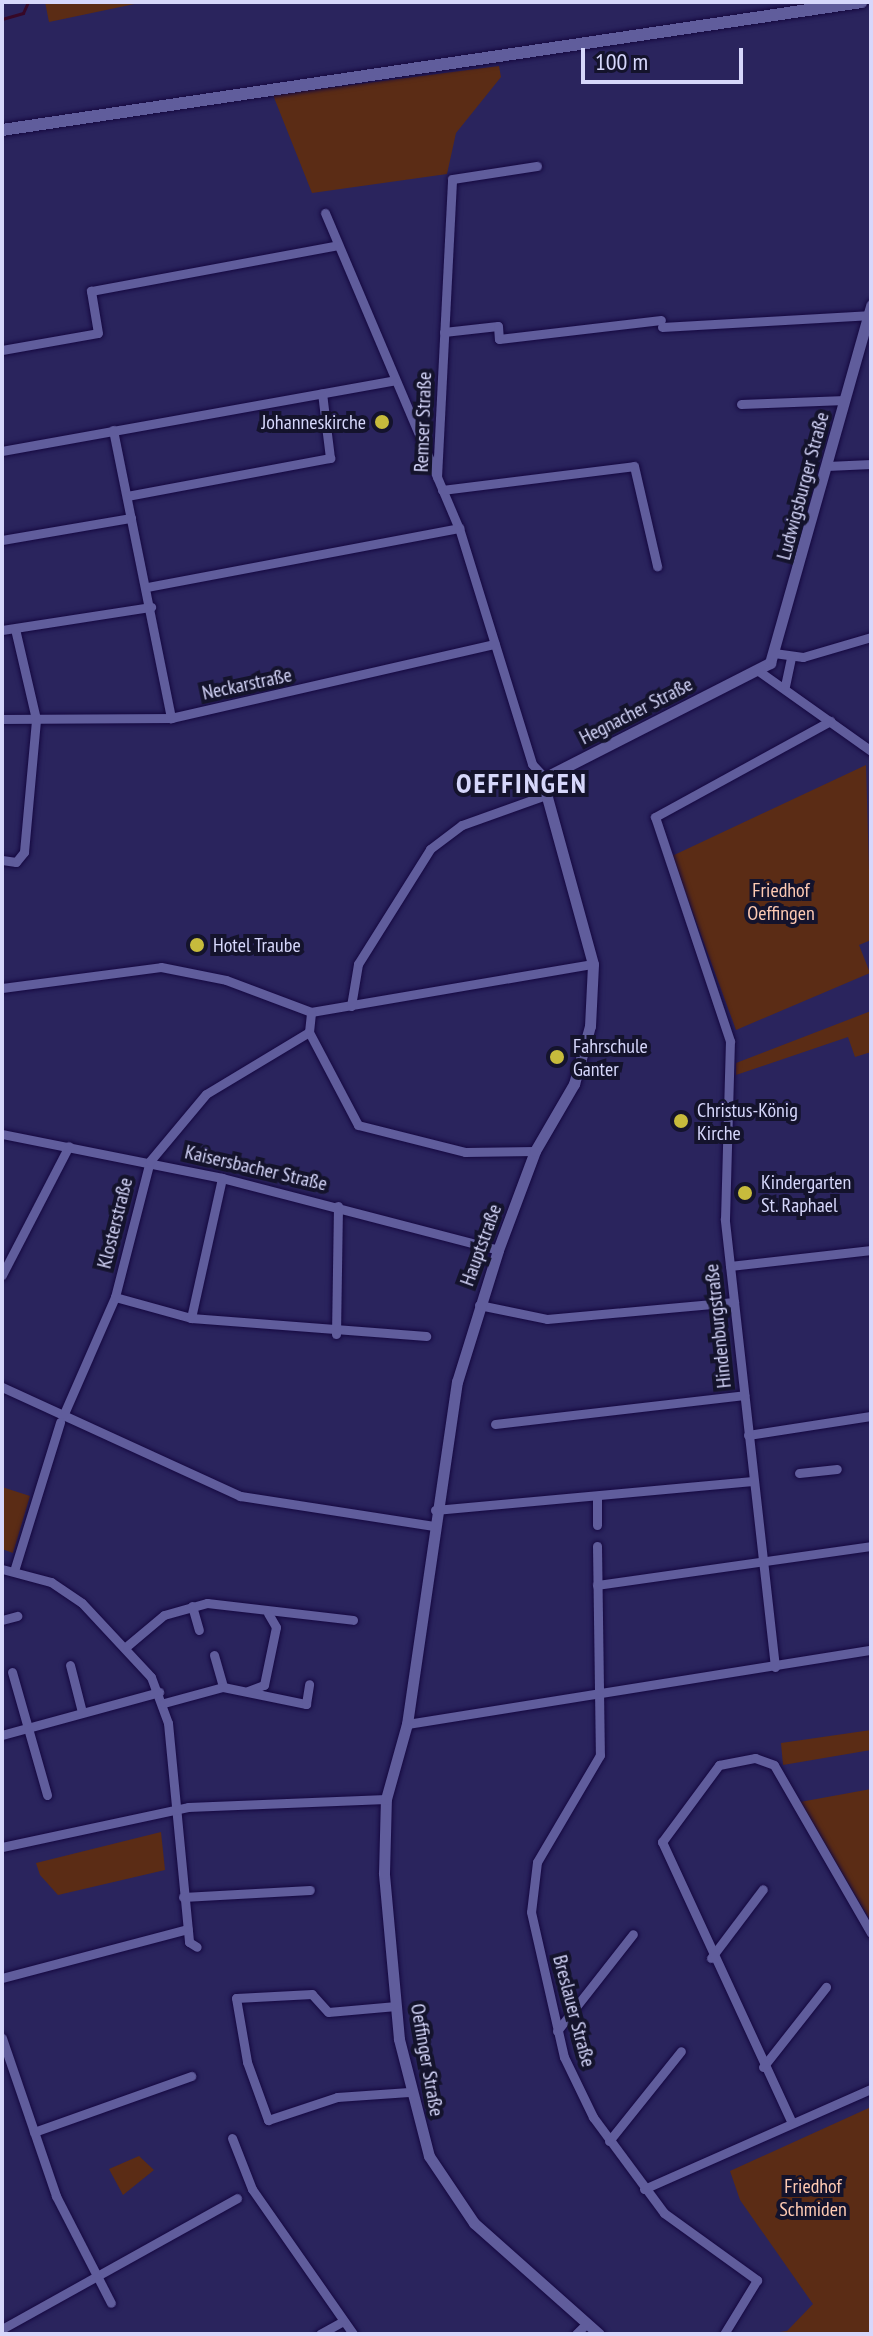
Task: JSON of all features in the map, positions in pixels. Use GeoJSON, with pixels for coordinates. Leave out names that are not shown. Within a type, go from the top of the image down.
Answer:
{"type":"FeatureCollection","features":[{"type":"Feature","properties":{"kind":"main road"},"geometry":{"type":"LineString","coordinates":[[2,130],[434,60],[862,2]]}},
{"type":"Feature","properties":{"kind":"street","name":"Remser Straße"},"geometry":{"type":"LineString","coordinates":[[537,166],[452,179],[437,478],[459,528],[532,764],[546,779]]}},
{"type":"Feature","properties":{"kind":"street"},"geometry":{"type":"LineString","coordinates":[[325,213],[437,478]]}},
{"type":"Feature","properties":{"kind":"street"},"geometry":{"type":"LineString","coordinates":[[2,350],[98,333],[91,291],[338,245]]}},
{"type":"Feature","properties":{"kind":"street"},"geometry":{"type":"LineString","coordinates":[[444,332],[498,326],[499,339],[870,310]]}},
{"type":"Feature","properties":{"kind":"street","name":"Ludwigsburger Straße"},"geometry":{"type":"LineString","coordinates":[[760,672],[774,653],[870,310]]}},
{"type":"Feature","properties":{"kind":"street"},"geometry":{"type":"LineString","coordinates":[[2,451],[395,380]]}},
{"type":"Feature","properties":{"kind":"street"},"geometry":{"type":"LineString","coordinates":[[127,496],[330,458],[322,393]]}},
{"type":"Feature","properties":{"kind":"street"},"geometry":{"type":"LineString","coordinates":[[741,404],[845,400]]}},
{"type":"Feature","properties":{"kind":"street"},"geometry":{"type":"LineString","coordinates":[[113,430],[171,718]]}},
{"type":"Feature","properties":{"kind":"street"},"geometry":{"type":"LineString","coordinates":[[827,466],[871,464]]}},
{"type":"Feature","properties":{"kind":"street"},"geometry":{"type":"LineString","coordinates":[[442,490],[634,466],[657,566]]}},
{"type":"Feature","properties":{"kind":"street"},"geometry":{"type":"LineString","coordinates":[[2,540],[131,518]]}},
{"type":"Feature","properties":{"kind":"street"},"geometry":{"type":"LineString","coordinates":[[147,587],[459,528]]}},
{"type":"Feature","properties":{"kind":"street"},"geometry":{"type":"LineString","coordinates":[[2,630],[151,607]]}},
{"type":"Feature","properties":{"kind":"street"},"geometry":{"type":"LineString","coordinates":[[2,860],[19,860],[36,719],[15,629]]}},
{"type":"Feature","properties":{"kind":"street"},"geometry":{"type":"LineString","coordinates":[[774,653],[791,658],[871,637]]}},
{"type":"Feature","properties":{"kind":"street","name":"Neckarstraße"},"geometry":{"type":"LineString","coordinates":[[2,719],[171,718],[495,644]]}},
{"type":"Feature","properties":{"kind":"street"},"geometry":{"type":"LineString","coordinates":[[785,686],[791,658]]}},
{"type":"Feature","properties":{"kind":"street"},"geometry":{"type":"LineString","coordinates":[[760,672],[785,686],[871,751]]}},
{"type":"Feature","properties":{"kind":"street","name":"Hegnacher Straße"},"geometry":{"type":"LineString","coordinates":[[546,779],[760,672]]}},
{"type":"Feature","properties":{"kind":"street","name":"Hindenburgstraße"},"geometry":{"type":"LineString","coordinates":[[775,1667],[730,1266],[730,1041],[655,817],[830,721]]}},
{"type":"Feature","properties":{"kind":"street"},"geometry":{"type":"LineString","coordinates":[[351,1006],[358,964],[430,849],[462,825],[543,796],[546,779]]}},
{"type":"Feature","properties":{"kind":"street","name":"Hauptstraße"},"geometry":{"type":"LineString","coordinates":[[407,1724],[435,1510],[457,1382],[479,1305],[535,1151],[586,1049],[593,964],[543,796]]}},
{"type":"Feature","properties":{"kind":"street"},"geometry":{"type":"LineString","coordinates":[[2,988],[161,967],[226,980],[311,1012],[593,964]]}},
{"type":"Feature","properties":{"kind":"street"},"geometry":{"type":"LineString","coordinates":[[311,1012],[309,1032],[358,1125],[465,1152],[535,1151]]}},
{"type":"Feature","properties":{"kind":"street","name":"Klosterstraße"},"geometry":{"type":"LineString","coordinates":[[14,1571],[61,1419],[115,1297],[150,1161],[206,1094],[309,1032]]}},
{"type":"Feature","properties":{"kind":"street","name":"Kaisersbacher Straße"},"geometry":{"type":"LineString","coordinates":[[2,1134],[150,1161],[338,1206],[498,1250]]}},
{"type":"Feature","properties":{"kind":"street"},"geometry":{"type":"LineString","coordinates":[[2,1275],[69,1146]]}},
{"type":"Feature","properties":{"kind":"street"},"geometry":{"type":"LineString","coordinates":[[191,1318],[222,1178]]}},
{"type":"Feature","properties":{"kind":"street"},"geometry":{"type":"LineString","coordinates":[[336,1334],[338,1206]]}},
{"type":"Feature","properties":{"kind":"street"},"geometry":{"type":"LineString","coordinates":[[730,1266],[871,1250]]}},
{"type":"Feature","properties":{"kind":"street"},"geometry":{"type":"LineString","coordinates":[[115,1297],[191,1318],[336,1334],[426,1336]]}},
{"type":"Feature","properties":{"kind":"street"},"geometry":{"type":"LineString","coordinates":[[479,1305],[547,1319],[734,1302]]}},
{"type":"Feature","properties":{"kind":"street"},"geometry":{"type":"LineString","coordinates":[[2,1387],[61,1419],[240,1496],[433,1526]]}},
{"type":"Feature","properties":{"kind":"street"},"geometry":{"type":"LineString","coordinates":[[495,1424],[744,1395]]}},
{"type":"Feature","properties":{"kind":"street"},"geometry":{"type":"LineString","coordinates":[[748,1435],[871,1416]]}},
{"type":"Feature","properties":{"kind":"street"},"geometry":{"type":"LineString","coordinates":[[799,1473],[837,1469]]}},
{"type":"Feature","properties":{"kind":"street"},"geometry":{"type":"LineString","coordinates":[[435,1510],[597,1498],[753,1481]]}},
{"type":"Feature","properties":{"kind":"street"},"geometry":{"type":"LineString","coordinates":[[597,1498],[597,1525]]}},
{"type":"Feature","properties":{"kind":"street","name":"Breslauer Straße"},"geometry":{"type":"LineString","coordinates":[[597,1546],[595,1696],[600,1755],[537,1862],[529,1893],[557,2031],[578,2088],[609,2141],[644,2189],[697,2241],[757,2280],[724,2334]]}},
{"type":"Feature","properties":{"kind":"street"},"geometry":{"type":"LineString","coordinates":[[597,1585],[764,1564],[871,1546]]}},
{"type":"Feature","properties":{"kind":"street"},"geometry":{"type":"LineString","coordinates":[[2,1569],[64,1590],[127,1646],[159,1692],[164,1703],[183,1897],[188,1929],[197,1947]]}},
{"type":"Feature","properties":{"kind":"street"},"geometry":{"type":"LineString","coordinates":[[127,1646],[164,1615],[192,1606],[268,1613],[281,1607],[353,1620]]}},
{"type":"Feature","properties":{"kind":"street"},"geometry":{"type":"LineString","coordinates":[[192,1606],[199,1630]]}},
{"type":"Feature","properties":{"kind":"street"},"geometry":{"type":"LineString","coordinates":[[247,1692],[264,1685],[276,1627],[268,1613]]}},
{"type":"Feature","properties":{"kind":"street"},"geometry":{"type":"LineString","coordinates":[[2,1620],[17,1616]]}},
{"type":"Feature","properties":{"kind":"street"},"geometry":{"type":"LineString","coordinates":[[407,1724],[871,1650]]}},
{"type":"Feature","properties":{"kind":"street"},"geometry":{"type":"LineString","coordinates":[[214,1655],[223,1687]]}},
{"type":"Feature","properties":{"kind":"street"},"geometry":{"type":"LineString","coordinates":[[70,1665],[82,1712]]}},
{"type":"Feature","properties":{"kind":"street"},"geometry":{"type":"LineString","coordinates":[[12,1672],[47,1795]]}},
{"type":"Feature","properties":{"kind":"street"},"geometry":{"type":"LineString","coordinates":[[164,1703],[223,1687],[306,1704],[309,1684]]}},
{"type":"Feature","properties":{"kind":"street"},"geometry":{"type":"LineString","coordinates":[[2,1735],[159,1692]]}},
{"type":"Feature","properties":{"kind":"street","name":"Oeffinger Straße"},"geometry":{"type":"LineString","coordinates":[[407,1724],[386,1799],[384,1873],[396,2006],[409,2092],[449,2192],[599,2334]]}},
{"type":"Feature","properties":{"kind":"street"},"geometry":{"type":"LineString","coordinates":[[792,2123],[711,1958],[662,1842],[719,1765],[755,1758],[774,1765],[871,1933]]}},
{"type":"Feature","properties":{"kind":"street"},"geometry":{"type":"LineString","coordinates":[[2,1847],[176,1808],[386,1799]]}},
{"type":"Feature","properties":{"kind":"street"},"geometry":{"type":"LineString","coordinates":[[711,1958],[763,1889]]}},
{"type":"Feature","properties":{"kind":"street"},"geometry":{"type":"LineString","coordinates":[[183,1897],[310,1890]]}},
{"type":"Feature","properties":{"kind":"street"},"geometry":{"type":"LineString","coordinates":[[2,1978],[188,1929]]}},
{"type":"Feature","properties":{"kind":"street"},"geometry":{"type":"LineString","coordinates":[[557,2031],[633,1934]]}},
{"type":"Feature","properties":{"kind":"street"},"geometry":{"type":"LineString","coordinates":[[763,2067],[826,1987]]}},
{"type":"Feature","properties":{"kind":"street"},"geometry":{"type":"LineString","coordinates":[[396,2006],[321,2009],[312,1994],[236,1998],[247,2062],[268,2120],[337,2097],[409,2092]]}},
{"type":"Feature","properties":{"kind":"street"},"geometry":{"type":"LineString","coordinates":[[2,2038],[34,2132],[96,2278],[111,2303]]}},
{"type":"Feature","properties":{"kind":"street"},"geometry":{"type":"LineString","coordinates":[[609,2141],[681,2051]]}},
{"type":"Feature","properties":{"kind":"street"},"geometry":{"type":"LineString","coordinates":[[34,2132],[191,2076]]}},
{"type":"Feature","properties":{"kind":"street"},"geometry":{"type":"LineString","coordinates":[[644,2189],[871,2089]]}},
{"type":"Feature","properties":{"kind":"street"},"geometry":{"type":"LineString","coordinates":[[232,2138],[252,2189],[353,2334]]}},
{"type":"Feature","properties":{"kind":"street"},"geometry":{"type":"LineString","coordinates":[[2,2329],[237,2198]]}},
{"type":"Feature","properties":{"kind":"street"},"geometry":{"type":"LineString","coordinates":[[320,2334],[343,2321]]}},
{"type":"Feature","properties":{"kind":"street"},"geometry":{"type":"LineString","coordinates":[[576,2334],[586,2324]]}},
{"type":"Feature","properties":{"kind":"green space"},"geometry":{"type":"Polygon","coordinates":[[[45,2],[144,2],[49,22],[45,2]]]}},
{"type":"Feature","properties":{"kind":"green space"},"geometry":{"type":"Polygon","coordinates":[[[499,66],[501,77],[456,133],[447,174],[312,193],[273,95],[499,66]]]}},
{"type":"Feature","properties":{"kind":"green space","name":"Friedhof Oeffingen"},"geometry":{"type":"Polygon","coordinates":[[[866,765],[871,940],[859,945],[870,973],[736,1030],[672,856],[866,765]]]}},
{"type":"Feature","properties":{"kind":"green space"},"geometry":{"type":"Polygon","coordinates":[[[871,1011],[871,1052],[855,1057],[848,1037],[736,1075],[736,1063],[871,1011]]]}},
{"type":"Feature","properties":{"kind":"green space"},"geometry":{"type":"Polygon","coordinates":[[[2,1487],[30,1496],[13,1553],[2,1549],[2,1487]]]}},
{"type":"Feature","properties":{"kind":"green space"},"geometry":{"type":"Polygon","coordinates":[[[871,1730],[871,1750],[783,1765],[781,1743],[871,1730]]]}},
{"type":"Feature","properties":{"kind":"green space"},"geometry":{"type":"Polygon","coordinates":[[[871,1789],[871,1922],[800,1802],[871,1789]]]}},
{"type":"Feature","properties":{"kind":"green space"},"geometry":{"type":"Polygon","coordinates":[[[161,1832],[165,1870],[58,1895],[40,1875],[36,1863],[161,1832]]]}},
{"type":"Feature","properties":{"kind":"green space","name":"Friedhof Schmiden"},"geometry":{"type":"Polygon","coordinates":[[[871,2107],[871,2334],[765,2334],[787,2331],[813,2304],[740,2200],[730,2171],[871,2107]]]}},
{"type":"Feature","properties":{"kind":"green space"},"geometry":{"type":"Polygon","coordinates":[[[139,2156],[154,2170],[123,2195],[109,2169],[139,2156]]]}},
{"type":"Feature","properties":{"kind":"waterway"},"geometry":{"type":"LineString","coordinates":[[2,19],[23,13],[28,2]]}},
{"type":"Feature","properties":{"kind":"place","name":"Johanneskirche"},"geometry":{"type":"Point","coordinates":[382,422]}},
{"type":"Feature","properties":{"kind":"place","name":"Hotel Traube"},"geometry":{"type":"Point","coordinates":[197,945]}},
{"type":"Feature","properties":{"kind":"place","name":"Fahrschule Ganter"},"geometry":{"type":"Point","coordinates":[557,1057]}},
{"type":"Feature","properties":{"kind":"place","name":"Christus-König Kirche"},"geometry":{"type":"Point","coordinates":[681,1121]}},
{"type":"Feature","properties":{"kind":"place","name":"Kindergarten St. Raphael"},"geometry":{"type":"Point","coordinates":[745,1193]}},
{"type":"Feature","properties":{"kind":"district","name":"OEFFINGEN"},"geometry":{"type":"Point","coordinates":[522,783]}}]}
